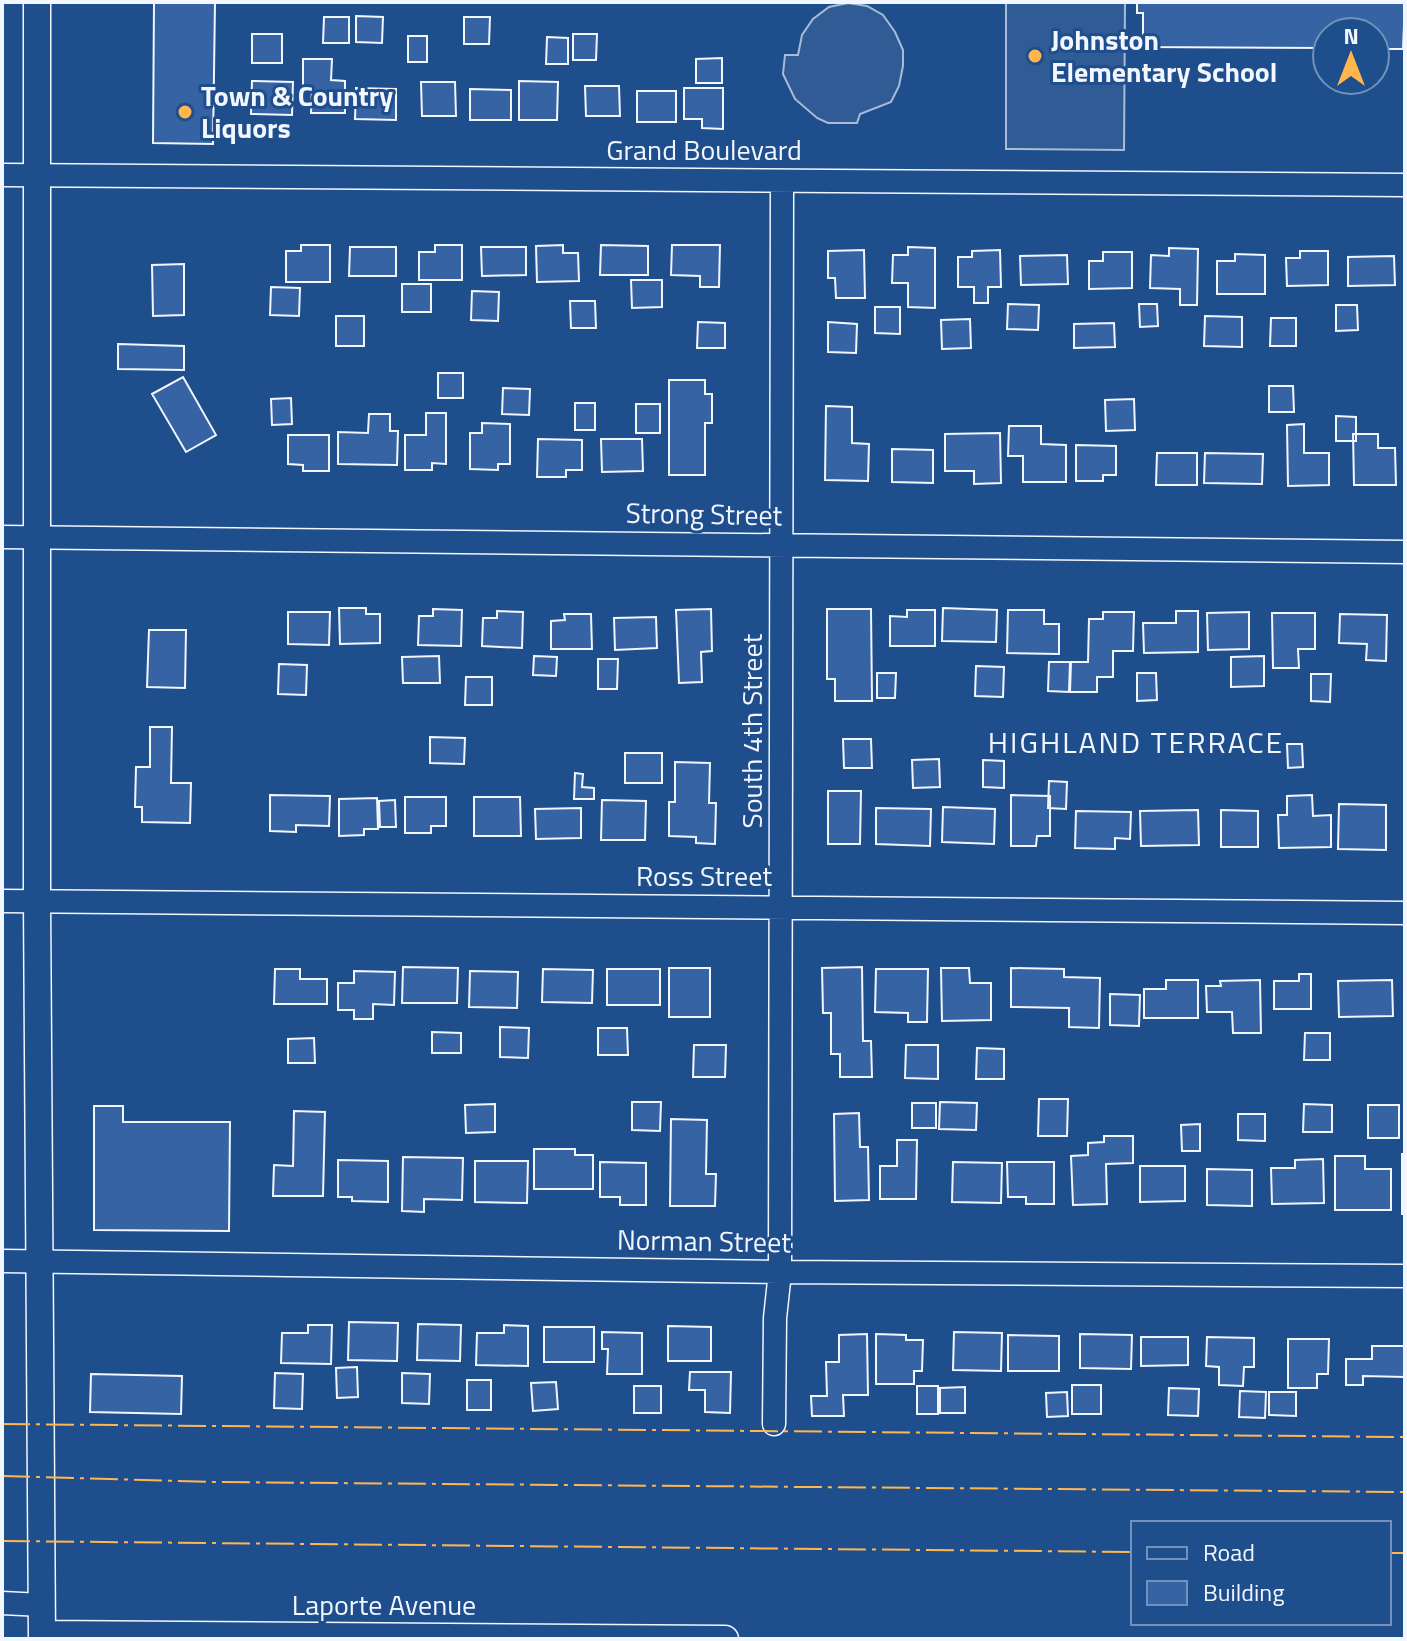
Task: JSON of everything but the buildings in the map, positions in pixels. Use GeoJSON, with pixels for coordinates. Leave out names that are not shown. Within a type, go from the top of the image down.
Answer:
{"type":"FeatureCollection","features":[{"type":"Feature","properties":{"kind":"street"},"geometry":{"type":"LineString","coordinates":[[37,2],[37,901],[42,1637]]}},
{"type":"Feature","properties":{"kind":"street","name":"Grand Boulevard"},"geometry":{"type":"LineString","coordinates":[[2,175],[1405,185]]}},
{"type":"Feature","properties":{"kind":"street","name":"South 4th Street"},"geometry":{"type":"LineString","coordinates":[[774,1424],[775,1318],[780,1272],[782,181]]}},
{"type":"Feature","properties":{"kind":"street","name":"Strong Street"},"geometry":{"type":"LineString","coordinates":[[2,537],[1405,552]]}},
{"type":"Feature","properties":{"kind":"street","name":"Ross Street"},"geometry":{"type":"LineString","coordinates":[[2,901],[1405,913]]}},
{"type":"Feature","properties":{"kind":"street","name":"Norman Street"},"geometry":{"type":"LineString","coordinates":[[2,1261],[780,1272],[1405,1276]]}},
{"type":"Feature","properties":{"kind":"street"},"geometry":{"type":"LineString","coordinates":[[2,1603],[42,1605]]}},
{"type":"Feature","properties":{"kind":"street","name":"Laporte Avenue"},"geometry":{"type":"LineString","coordinates":[[42,1637],[725,1639]]}},
{"type":"Feature","properties":{"kind":"shaded area"},"geometry":{"type":"Polygon","coordinates":[[[1006,2],[1125,2],[1124,150],[1006,149],[1006,2]]]}},
{"type":"Feature","properties":{"kind":"shaded area"},"geometry":{"type":"Polygon","coordinates":[[[848,3],[867,6],[883,15],[903,50],[903,66],[899,86],[891,102],[860,114],[857,123],[828,123],[817,118],[795,99],[783,74],[785,55],[798,55],[802,35],[813,19],[829,7],[848,3]]]}},
{"type":"Feature","properties":{"kind":"power"},"geometry":{"type":"LineString","coordinates":[[2,1424],[1405,1437]]}},
{"type":"Feature","properties":{"kind":"power"},"geometry":{"type":"LineString","coordinates":[[2,1476],[212,1482],[1405,1492]]}},
{"type":"Feature","properties":{"kind":"power"},"geometry":{"type":"LineString","coordinates":[[2,1541],[1131,1552]]}},
{"type":"Feature","properties":{"kind":"power"},"geometry":{"type":"LineString","coordinates":[[1391,1553],[1405,1553]]}},
{"type":"Feature","properties":{"kind":"place","name":"Johnston Elementary School"},"geometry":{"type":"Point","coordinates":[1035,56]}},
{"type":"Feature","properties":{"kind":"place","name":"Town & Country Liquors"},"geometry":{"type":"Point","coordinates":[185,112]}},
{"type":"Feature","properties":{"kind":"district","name":"HIGHLAND TERRACE"},"geometry":{"type":"Point","coordinates":[1136,743]}}]}
